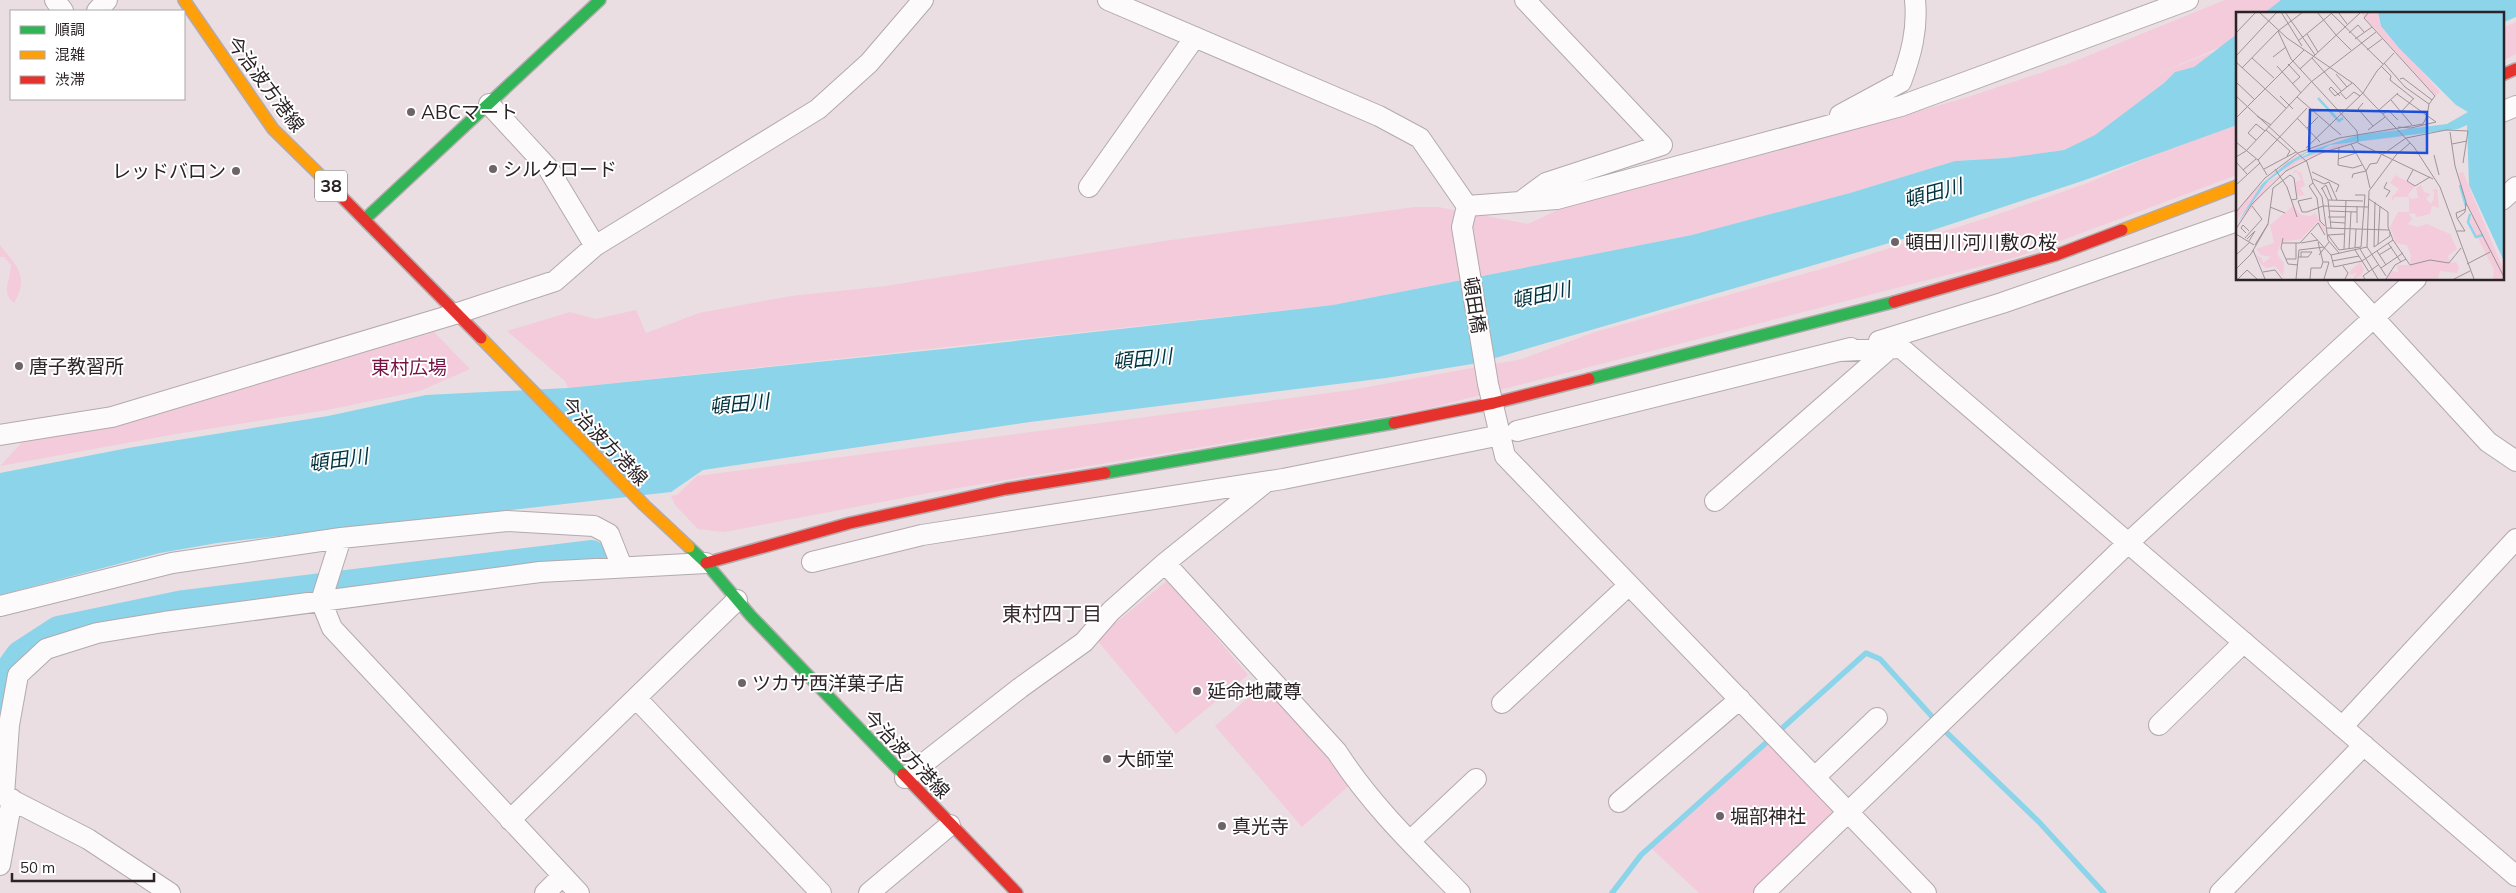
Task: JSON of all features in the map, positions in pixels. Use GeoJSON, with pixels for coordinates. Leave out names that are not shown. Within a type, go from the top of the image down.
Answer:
{"type":"FeatureCollection","features":[{"type":"Feature","properties":{"kind":"street"},"geometry":{"type":"LineString","coordinates":[[99,10],[107,0]]}},
{"type":"Feature","properties":{"kind":"street","name":"今治波方港線"},"geometry":{"type":"LineString","coordinates":[[184,0],[273,129],[365,219],[455,314],[644,505],[706,563],[737,600],[905,778],[1017,893]]}},
{"type":"Feature","properties":{"kind":"street"},"geometry":{"type":"LineString","coordinates":[[365,219],[600,0]]}},
{"type":"Feature","properties":{"kind":"street"},"geometry":{"type":"LineString","coordinates":[[0,434],[112,417],[455,314],[555,281],[595,246],[818,109],[869,63],[923,0]]}},
{"type":"Feature","properties":{"kind":"street"},"geometry":{"type":"LineString","coordinates":[[1108,0],[1379,116],[1420,138],[1467,206],[1523,200],[1557,199],[1901,106],[2188,0]]}},
{"type":"Feature","properties":{"kind":"street"},"geometry":{"type":"LineString","coordinates":[[1523,200],[1546,183],[1662,145],[1524,0]]}},
{"type":"Feature","properties":{"kind":"street"},"geometry":{"type":"LineString","coordinates":[[1812,130],[1901,82],[1912,54],[1916,12],[1915,0]]}},
{"type":"Feature","properties":{"kind":"street"},"geometry":{"type":"LineString","coordinates":[[1089,187],[1195,37]]}},
{"type":"Feature","properties":{"kind":"street"},"geometry":{"type":"LineString","coordinates":[[2504,74],[2516,69]]}},
{"type":"Feature","properties":{"kind":"street"},"geometry":{"type":"LineString","coordinates":[[489,104],[548,168],[595,246]]}},
{"type":"Feature","properties":{"kind":"street"},"geometry":{"type":"LineString","coordinates":[[2504,111],[2516,106]]}},
{"type":"Feature","properties":{"kind":"street"},"geometry":{"type":"LineString","coordinates":[[0,865],[9,725],[18,675],[46,649],[97,633],[540,572],[706,563],[850,523],[1006,489],[1343,434],[1491,393],[1892,302],[2056,256],[2236,186]]}},
{"type":"Feature","properties":{"kind":"street"},"geometry":{"type":"LineString","coordinates":[[2504,198],[2516,187]]}},
{"type":"Feature","properties":{"kind":"street","name":"頓田橋"},"geometry":{"type":"LineString","coordinates":[[1467,206],[1462,227],[1491,393],[1505,456],[1926,893]]}},
{"type":"Feature","properties":{"kind":"street"},"geometry":{"type":"LineString","coordinates":[[1517,431],[1890,339],[2002,303],[2236,222]]}},
{"type":"Feature","properties":{"kind":"street"},"geometry":{"type":"LineString","coordinates":[[2339,280],[2488,442],[2516,461]]}},
{"type":"Feature","properties":{"kind":"street"},"geometry":{"type":"LineString","coordinates":[[1764,893],[2128,542],[2415,280]]}},
{"type":"Feature","properties":{"kind":"street"},"geometry":{"type":"LineString","coordinates":[[1715,501],[1890,348]]}},
{"type":"Feature","properties":{"kind":"street"},"geometry":{"type":"LineString","coordinates":[[1839,351],[1901,348],[2516,876]]}},
{"type":"Feature","properties":{"kind":"street"},"geometry":{"type":"LineString","coordinates":[[812,562],[922,535],[1267,481],[1491,437]]}},
{"type":"Feature","properties":{"kind":"street"},"geometry":{"type":"LineString","coordinates":[[905,778],[1020,688],[1084,642],[1111,611],[1165,564],[1267,481]]}},
{"type":"Feature","properties":{"kind":"street"},"geometry":{"type":"LineString","coordinates":[[0,606],[172,563],[341,538],[506,521],[594,526],[608,534],[622,567]]}},
{"type":"Feature","properties":{"kind":"street"},"geometry":{"type":"LineString","coordinates":[[341,538],[321,601],[332,628],[579,893]]}},
{"type":"Feature","properties":{"kind":"street"},"geometry":{"type":"LineString","coordinates":[[2342,727],[2516,539]]}},
{"type":"Feature","properties":{"kind":"street"},"geometry":{"type":"LineString","coordinates":[[1165,564],[1337,752],[1348,770],[1410,841],[1460,893]]}},
{"type":"Feature","properties":{"kind":"street"},"geometry":{"type":"LineString","coordinates":[[1502,703],[1630,585]]}},
{"type":"Feature","properties":{"kind":"street"},"geometry":{"type":"LineString","coordinates":[[510,820],[737,600]]}},
{"type":"Feature","properties":{"kind":"street"},"geometry":{"type":"LineString","coordinates":[[2159,724],[2244,642]]}},
{"type":"Feature","properties":{"kind":"street"},"geometry":{"type":"LineString","coordinates":[[636,698],[821,893]]}},
{"type":"Feature","properties":{"kind":"street"},"geometry":{"type":"LineString","coordinates":[[1619,802],[1740,700]]}},
{"type":"Feature","properties":{"kind":"street"},"geometry":{"type":"LineString","coordinates":[[1815,777],[1876,718]]}},
{"type":"Feature","properties":{"kind":"street"},"geometry":{"type":"LineString","coordinates":[[2220,893],[2364,745]]}},
{"type":"Feature","properties":{"kind":"street"},"geometry":{"type":"LineString","coordinates":[[1410,841],[1476,779]]}},
{"type":"Feature","properties":{"kind":"street"},"geometry":{"type":"LineString","coordinates":[[5,796],[88,840],[170,893]]}},
{"type":"Feature","properties":{"kind":"street"},"geometry":{"type":"LineString","coordinates":[[869,893],[950,825]]}},
{"type":"Feature","properties":{"kind":"street"},"geometry":{"type":"LineString","coordinates":[[545,893],[562,876]]}},
{"type":"Feature","properties":{"kind":"green space"},"geometry":{"type":"Polygon","coordinates":[[[2225,0],[2317,0],[2295,12],[2236,12],[2236,40],[2155,75],[2213,52],[2194,67],[2175,72],[2164,83],[2095,135],[2064,150],[2006,158],[1955,161],[1850,193],[1692,235],[1333,305],[568,388],[565,381],[507,331],[570,312],[596,319],[636,310],[646,333],[699,313],[791,296],[886,286],[1164,241],[1415,207],[1438,207],[1528,224],[1573,203],[1786,149],[1968,97],[2070,63],[2225,0]]]}},
{"type":"Feature","properties":{"kind":"green space"},"geometry":{"type":"Polygon","coordinates":[[[2516,22],[2516,54],[2504,60],[2504,27],[2516,22]]]}},
{"type":"Feature","properties":{"kind":"green space"},"geometry":{"type":"Polygon","coordinates":[[[2236,125],[2236,175],[2017,257],[1422,410],[934,492],[724,532],[698,529],[675,505],[671,496],[677,495],[697,476],[1351,390],[1522,359],[1595,332],[1832,266],[1987,218],[2085,184],[2159,153],[2236,125]]]}},
{"type":"Feature","properties":{"kind":"green space"},"geometry":{"type":"Polygon","coordinates":[[[0,245],[16,265],[21,278],[19,294],[14,303],[10,299],[7,290],[11,265],[4,257],[0,257],[0,245]]]}},
{"type":"Feature","properties":{"kind":"green space","name":"東村広場"},"geometry":{"type":"Polygon","coordinates":[[[434,332],[470,369],[420,391],[327,410],[176,434],[0,466],[26,438],[151,414],[434,332]]]}},
{"type":"Feature","properties":{"kind":"green space"},"geometry":{"type":"Polygon","coordinates":[[[1168,580],[1248,675],[1176,734],[1096,639],[1168,580]]]}},
{"type":"Feature","properties":{"kind":"green space"},"geometry":{"type":"Polygon","coordinates":[[[1269,680],[1351,784],[1302,827],[1215,726],[1269,680]]]}},
{"type":"Feature","properties":{"kind":"green space"},"geometry":{"type":"Polygon","coordinates":[[[1771,740],[1840,810],[1755,893],[1699,893],[1650,847],[1771,740]]]}},
{"type":"Feature","properties":{"kind":"water"},"geometry":{"type":"Polygon","coordinates":[[[2281,0],[2516,0],[2516,17],[2504,22],[2504,12],[2266,12],[2281,0]]]}},
{"type":"Feature","properties":{"kind":"water","name":"頓田川"},"geometry":{"type":"Polygon","coordinates":[[[2236,35],[2236,125],[2085,180],[1927,232],[1478,363],[1386,378],[1030,422],[703,470],[671,492],[217,543],[160,553],[0,595],[0,473],[128,448],[328,416],[426,395],[568,388],[953,348],[1333,305],[1692,235],[1850,193],[1955,161],[2006,158],[2064,150],[2095,135],[2164,83],[2175,72],[2194,67],[2236,35]]]}},
{"type":"Feature","properties":{"kind":"waterway"},"geometry":{"type":"LineString","coordinates":[[0,714],[4,682],[22,657],[59,633],[184,607],[591,557]]}},
{"type":"Feature","properties":{"kind":"waterway"},"geometry":{"type":"LineString","coordinates":[[1612,893],[1641,855],[1866,653],[1880,659],[1946,732],[2039,822],[2104,893]]}},
{"type":"Feature","properties":{"kind":"traffic: fast"},"geometry":{"type":"LineString","coordinates":[[365,219],[600,0]]}},
{"type":"Feature","properties":{"kind":"traffic: fast"},"geometry":{"type":"LineString","coordinates":[[1589,379],[1894,302]]}},
{"type":"Feature","properties":{"kind":"traffic: fast"},"geometry":{"type":"LineString","coordinates":[[1105,473],[1394,423]]}},
{"type":"Feature","properties":{"kind":"traffic: fast"},"geometry":{"type":"LineString","coordinates":[[689,547],[706,563],[751,616],[903,774]]}},
{"type":"Feature","properties":{"kind":"traffic: slow"},"geometry":{"type":"LineString","coordinates":[[184,0],[273,129],[330,185]]}},
{"type":"Feature","properties":{"kind":"traffic: slow"},"geometry":{"type":"LineString","coordinates":[[2122,230],[2236,186]]}},
{"type":"Feature","properties":{"kind":"traffic: slow"},"geometry":{"type":"LineString","coordinates":[[481,338],[644,505],[689,547]]}},
{"type":"Feature","properties":{"kind":"traffic: jam"},"geometry":{"type":"LineString","coordinates":[[2504,74],[2516,69]]}},
{"type":"Feature","properties":{"kind":"traffic: jam"},"geometry":{"type":"LineString","coordinates":[[330,185],[481,338]]}},
{"type":"Feature","properties":{"kind":"traffic: jam"},"geometry":{"type":"LineString","coordinates":[[1894,302],[2056,255],[2122,230]]}},
{"type":"Feature","properties":{"kind":"traffic: jam"},"geometry":{"type":"LineString","coordinates":[[1394,423],[1494,403],[1589,379]]}},
{"type":"Feature","properties":{"kind":"traffic: jam"},"geometry":{"type":"LineString","coordinates":[[706,563],[850,523],[1006,489],[1105,473]]}},
{"type":"Feature","properties":{"kind":"traffic: jam"},"geometry":{"type":"LineString","coordinates":[[903,774],[1017,893]]}},
{"type":"Feature","properties":{"kind":"place","name":"ABCマート"},"geometry":{"type":"Point","coordinates":[411,112]}},
{"type":"Feature","properties":{"kind":"place","name":"シルクロード"},"geometry":{"type":"Point","coordinates":[493,169]}},
{"type":"Feature","properties":{"kind":"place","name":"レッドバロン"},"geometry":{"type":"Point","coordinates":[236,171]}},
{"type":"Feature","properties":{"kind":"place","name":"頓田川河川敷の桜"},"geometry":{"type":"Point","coordinates":[1895,242]}},
{"type":"Feature","properties":{"kind":"place","name":"唐子教習所"},"geometry":{"type":"Point","coordinates":[19,366]}},
{"type":"Feature","properties":{"kind":"place","name":"ツカサ西洋菓子店"},"geometry":{"type":"Point","coordinates":[742,683]}},
{"type":"Feature","properties":{"kind":"place","name":"延命地蔵尊"},"geometry":{"type":"Point","coordinates":[1197,691]}},
{"type":"Feature","properties":{"kind":"place","name":"大師堂"},"geometry":{"type":"Point","coordinates":[1107,759]}},
{"type":"Feature","properties":{"kind":"place","name":"堀部神社"},"geometry":{"type":"Point","coordinates":[1720,816]}},
{"type":"Feature","properties":{"kind":"place","name":"真光寺"},"geometry":{"type":"Point","coordinates":[1222,826]}},
{"type":"Feature","properties":{"kind":"district","name":"東村四丁目"},"geometry":{"type":"Point","coordinates":[1052,614]}}]}
